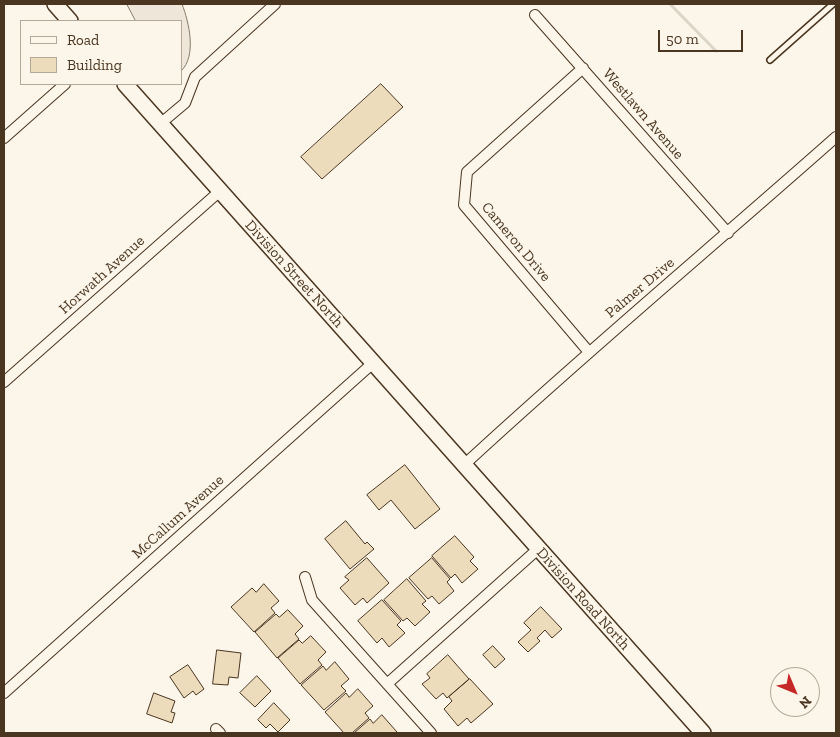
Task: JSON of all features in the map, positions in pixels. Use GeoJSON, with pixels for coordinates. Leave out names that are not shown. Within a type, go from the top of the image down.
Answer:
{"type":"FeatureCollection","features":[{"type":"Feature","properties":{"kind":"main road"},"geometry":{"type":"LineString","coordinates":[[56,4],[69,20]]}},
{"type":"Feature","properties":{"kind":"main road","name":"Division Street North"},"geometry":{"type":"LineString","coordinates":[[126,85],[465,464]]}},
{"type":"Feature","properties":{"kind":"main road","name":"Division Road North"},"geometry":{"type":"LineString","coordinates":[[465,464],[538,549],[703,733]]}},
{"type":"Feature","properties":{"kind":"street"},"geometry":{"type":"LineString","coordinates":[[160,124],[185,103],[195,77],[275,4]]}},
{"type":"Feature","properties":{"kind":"street","name":"Westlawn Avenue"},"geometry":{"type":"LineString","coordinates":[[535,15],[584,68],[728,233]]}},
{"type":"Feature","properties":{"kind":"street","name":"Cameron Drive"},"geometry":{"type":"LineString","coordinates":[[584,68],[467,172],[464,204],[588,352]]}},
{"type":"Feature","properties":{"kind":"street"},"geometry":{"type":"LineString","coordinates":[[4,138],[63,85]]}},
{"type":"Feature","properties":{"kind":"street","name":"Palmer Drive"},"geometry":{"type":"LineString","coordinates":[[465,464],[588,352],[728,233],[836,137]]}},
{"type":"Feature","properties":{"kind":"street","name":"Horwath Avenue"},"geometry":{"type":"LineString","coordinates":[[4,382],[220,191]]}},
{"type":"Feature","properties":{"kind":"street","name":"McCallum Avenue"},"geometry":{"type":"LineString","coordinates":[[4,693],[373,363]]}},
{"type":"Feature","properties":{"kind":"street"},"geometry":{"type":"LineString","coordinates":[[387,684],[538,549]]}},
{"type":"Feature","properties":{"kind":"street"},"geometry":{"type":"LineString","coordinates":[[305,577],[312,600],[431,733]]}},
{"type":"Feature","properties":{"kind":"lane"},"geometry":{"type":"LineString","coordinates":[[770,60],[833,4]]}},
{"type":"Feature","properties":{"kind":"shaded area"},"geometry":{"type":"Polygon","coordinates":[[[127,4],[182,4],[189,29],[190,48],[189,57],[182,70],[182,20],[135,20],[127,4]]]}},
{"type":"Feature","properties":{"kind":"building"},"geometry":{"type":"Polygon","coordinates":[[[381,84],[403,107],[322,179],[301,157],[381,84]]]}},
{"type":"Feature","properties":{"kind":"building"},"geometry":{"type":"Polygon","coordinates":[[[405,465],[440,509],[415,529],[391,500],[379,510],[367,495],[405,465]]]}},
{"type":"Feature","properties":{"kind":"building"},"geometry":{"type":"Polygon","coordinates":[[[346,521],[365,544],[367,542],[374,549],[350,569],[325,539],[346,521]]]}},
{"type":"Feature","properties":{"kind":"building"},"geometry":{"type":"Polygon","coordinates":[[[455,536],[474,557],[470,561],[478,569],[462,583],[455,574],[451,578],[432,556],[455,536]]]}},
{"type":"Feature","properties":{"kind":"building"},"geometry":{"type":"Polygon","coordinates":[[[367,558],[389,583],[367,603],[363,598],[355,605],[340,588],[349,580],[345,577],[367,558]]]}},
{"type":"Feature","properties":{"kind":"building"},"geometry":{"type":"Polygon","coordinates":[[[432,558],[450,579],[447,582],[454,591],[439,604],[432,596],[428,599],[409,578],[432,558]]]}},
{"type":"Feature","properties":{"kind":"building"},"geometry":{"type":"Polygon","coordinates":[[[407,579],[426,601],[422,604],[430,612],[415,626],[407,618],[403,621],[384,600],[407,579]]]}},
{"type":"Feature","properties":{"kind":"building"},"geometry":{"type":"Polygon","coordinates":[[[264,584],[279,601],[271,608],[275,613],[254,632],[231,607],[252,588],[256,592],[264,584]]]}},
{"type":"Feature","properties":{"kind":"building"},"geometry":{"type":"Polygon","coordinates":[[[382,600],[401,621],[397,625],[405,633],[389,647],[382,638],[377,643],[358,621],[382,600]]]}},
{"type":"Feature","properties":{"kind":"building"},"geometry":{"type":"Polygon","coordinates":[[[541,607],[562,629],[552,638],[545,630],[537,638],[540,641],[528,652],[518,642],[531,630],[524,623],[541,607]]]}},
{"type":"Feature","properties":{"kind":"building"},"geometry":{"type":"Polygon","coordinates":[[[288,610],[303,626],[295,634],[299,639],[277,658],[255,632],[276,614],[279,617],[288,610]]]}},
{"type":"Feature","properties":{"kind":"building"},"geometry":{"type":"Polygon","coordinates":[[[311,636],[326,652],[318,660],[322,665],[300,684],[278,658],[299,640],[302,643],[311,636]]]}},
{"type":"Feature","properties":{"kind":"building"},"geometry":{"type":"Polygon","coordinates":[[[493,646],[505,659],[495,668],[483,655],[493,646]]]}},
{"type":"Feature","properties":{"kind":"building"},"geometry":{"type":"Polygon","coordinates":[[[217,650],[241,653],[238,678],[229,677],[228,685],[213,684],[217,650]]]}},
{"type":"Feature","properties":{"kind":"building"},"geometry":{"type":"Polygon","coordinates":[[[448,655],[469,679],[447,698],[443,693],[436,699],[422,684],[430,678],[427,674],[448,655]]]}},
{"type":"Feature","properties":{"kind":"building"},"geometry":{"type":"Polygon","coordinates":[[[335,662],[349,679],[341,686],[346,691],[324,710],[301,685],[323,666],[326,670],[335,662]]]}},
{"type":"Feature","properties":{"kind":"building"},"geometry":{"type":"Polygon","coordinates":[[[188,665],[204,689],[196,695],[193,691],[184,698],[170,677],[188,665]]]}},
{"type":"Feature","properties":{"kind":"building"},"geometry":{"type":"Polygon","coordinates":[[[257,676],[271,691],[255,707],[240,693],[257,676]]]}},
{"type":"Feature","properties":{"kind":"building"},"geometry":{"type":"Polygon","coordinates":[[[470,679],[493,704],[471,723],[467,718],[458,726],[444,709],[452,701],[449,697],[470,679]]]}},
{"type":"Feature","properties":{"kind":"building"},"geometry":{"type":"Polygon","coordinates":[[[358,689],[373,706],[365,713],[369,718],[352,733],[344,733],[325,712],[346,693],[349,697],[358,689]]]}},
{"type":"Feature","properties":{"kind":"building"},"geometry":{"type":"Polygon","coordinates":[[[154,693],[175,701],[171,712],[175,713],[172,723],[147,714],[154,693]]]}},
{"type":"Feature","properties":{"kind":"building"},"geometry":{"type":"Polygon","coordinates":[[[274,703],[290,720],[278,732],[270,724],[266,728],[258,720],[274,703]]]}},
{"type":"Feature","properties":{"kind":"building"},"geometry":{"type":"Polygon","coordinates":[[[382,715],[397,732],[354,733],[370,719],[373,723],[382,715]]]}},
{"type":"Feature","properties":{"kind":"waterway"},"geometry":{"type":"LineString","coordinates":[[670,4],[716,51]]}}]}
